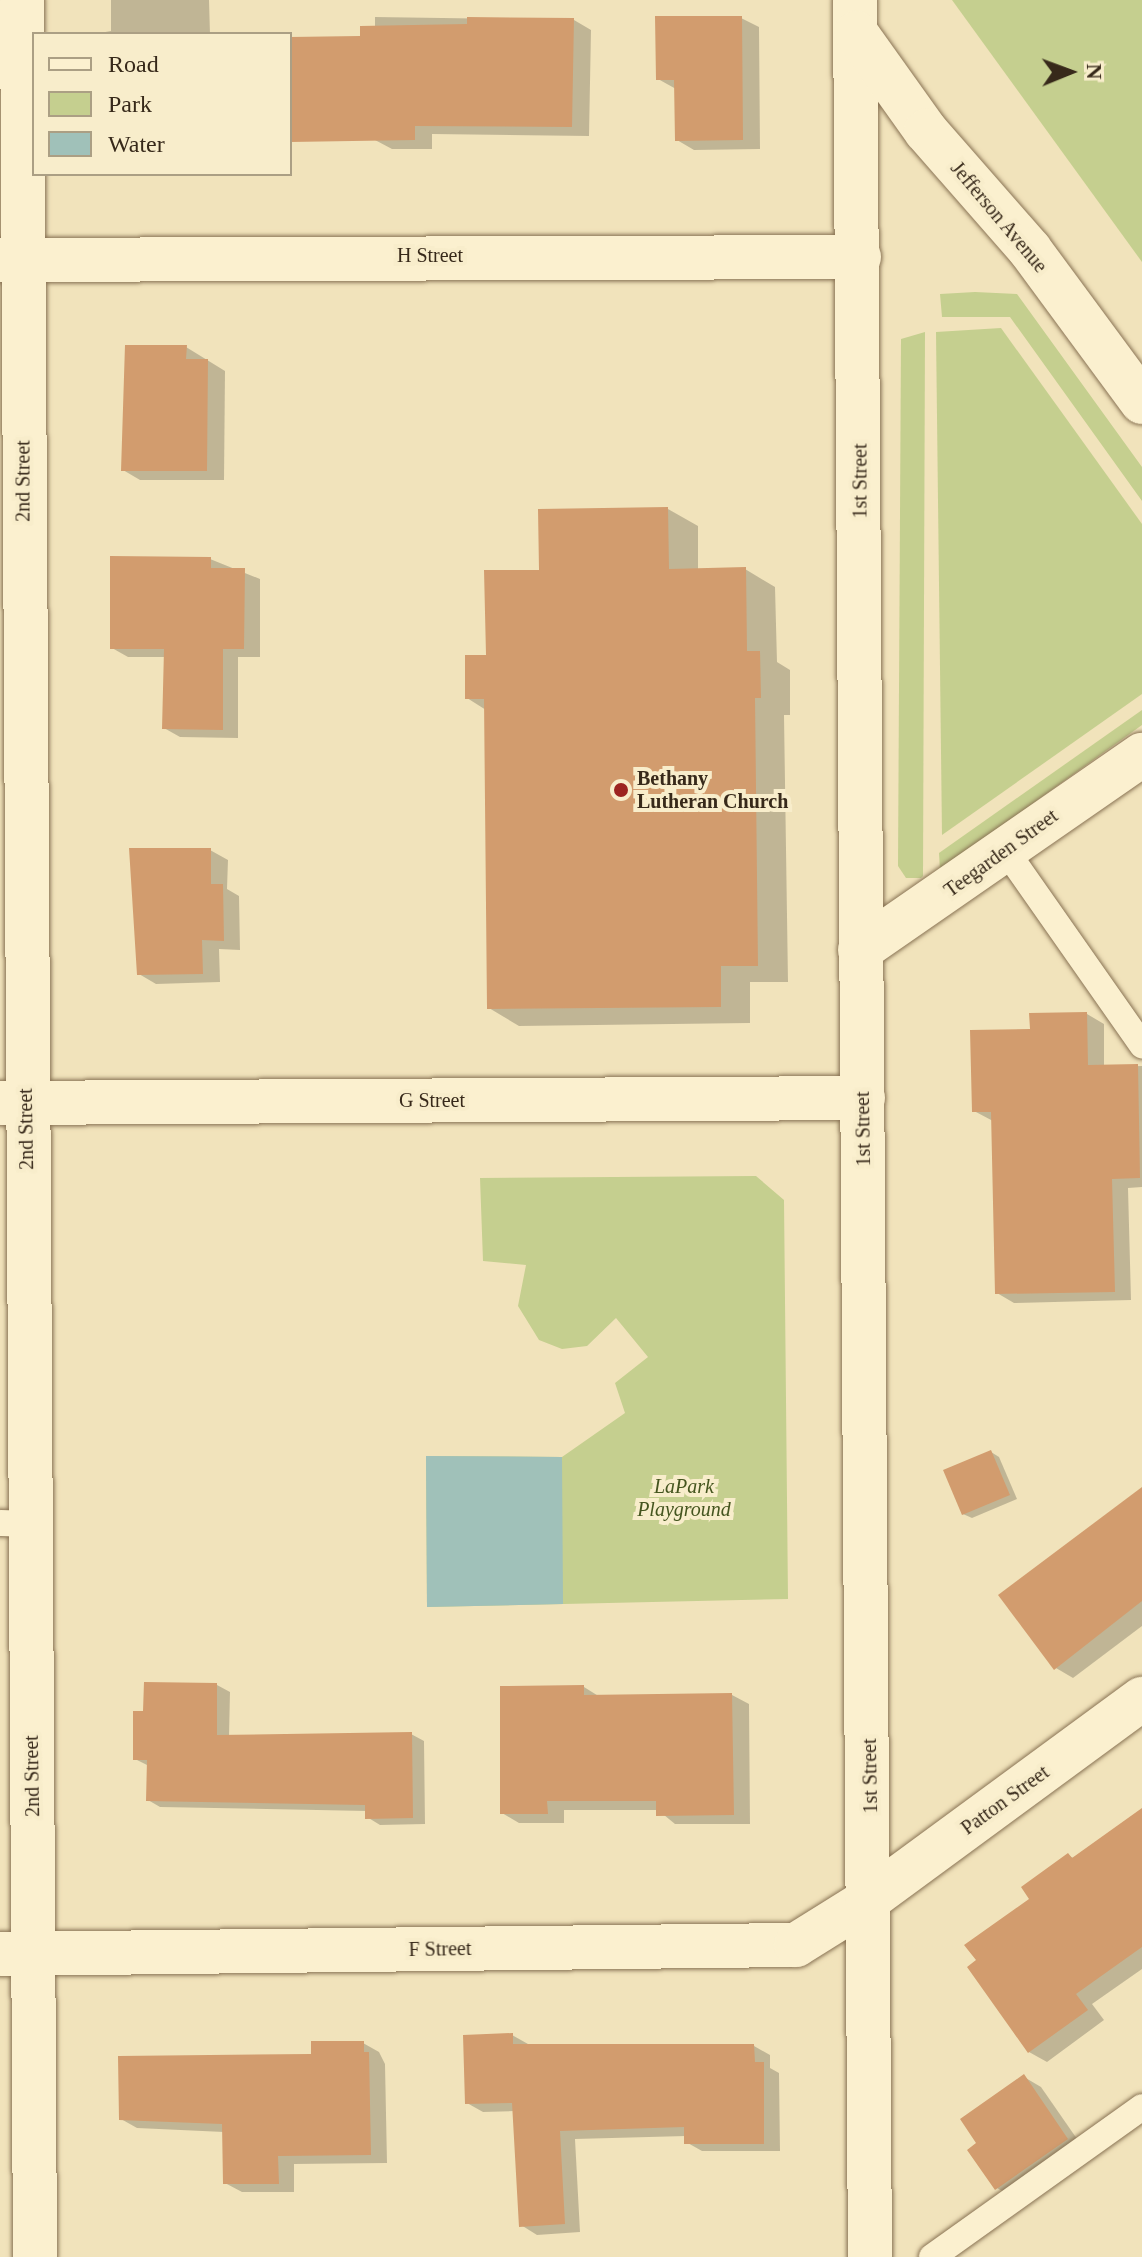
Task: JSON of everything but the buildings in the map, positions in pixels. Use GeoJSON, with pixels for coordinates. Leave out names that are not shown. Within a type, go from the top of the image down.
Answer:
{"type":"FeatureCollection","features":[{"type":"Feature","properties":{"kind":"street","name":"2nd Street"},"geometry":{"type":"LineString","coordinates":[[22,0],[12,260],[12,1103],[17,1954],[35,2257]]}},
{"type":"Feature","properties":{"kind":"street","name":"1st Street"},"geometry":{"type":"LineString","coordinates":[[855,16],[870,2257]]}},
{"type":"Feature","properties":{"kind":"street","name":"Jefferson Avenue"},"geometry":{"type":"LineString","coordinates":[[855,16],[926,131],[1030,250],[1142,402]]}},
{"type":"Feature","properties":{"kind":"street","name":"H Street"},"geometry":{"type":"LineString","coordinates":[[12,260],[859,257]]}},
{"type":"Feature","properties":{"kind":"street","name":"Teegarden Street"},"geometry":{"type":"LineString","coordinates":[[860,950],[1142,755]]}},
{"type":"Feature","properties":{"kind":"street","name":"G Street"},"geometry":{"type":"LineString","coordinates":[[12,1103],[863,1098]]}},
{"type":"Feature","properties":{"kind":"street","name":"Patton Street"},"geometry":{"type":"LineString","coordinates":[[868,1900],[1142,1699]]}},
{"type":"Feature","properties":{"kind":"street","name":"F Street"},"geometry":{"type":"LineString","coordinates":[[17,1954],[796,1945],[868,1900]]}},
{"type":"Feature","properties":{"kind":"lane"},"geometry":{"type":"LineString","coordinates":[[1004,848],[1142,1045]]}},
{"type":"Feature","properties":{"kind":"lane"},"geometry":{"type":"LineString","coordinates":[[932,2257],[1142,2107]]}},
{"type":"Feature","properties":{"kind":"green space"},"geometry":{"type":"Polygon","coordinates":[[[952,0],[1142,0],[1142,262],[952,0]]]}},
{"type":"Feature","properties":{"kind":"green space"},"geometry":{"type":"Polygon","coordinates":[[[940,294],[1017,294],[1142,467],[1142,501],[1010,317],[942,317],[940,294]]]}},
{"type":"Feature","properties":{"kind":"green space"},"geometry":{"type":"Polygon","coordinates":[[[1001,328],[1142,524],[1142,694],[942,835],[936,332],[1001,328]]]}},
{"type":"Feature","properties":{"kind":"green space"},"geometry":{"type":"Polygon","coordinates":[[[925,332],[923,876],[906,878],[898,866],[901,339],[925,332]]]}},
{"type":"Feature","properties":{"kind":"green space"},"geometry":{"type":"Polygon","coordinates":[[[1142,710],[1142,725],[940,870],[939,853],[1142,710]]]}},
{"type":"Feature","properties":{"kind":"green space","name":"LaPark Playground"},"geometry":{"type":"Polygon","coordinates":[[[756,1176],[784,1200],[788,1599],[427,1607],[426,1456],[562,1457],[625,1413],[615,1383],[648,1357],[616,1318],[587,1346],[562,1349],[539,1340],[518,1306],[526,1265],[483,1261],[480,1178],[756,1176]]]}},
{"type":"Feature","properties":{"kind":"water"},"geometry":{"type":"Polygon","coordinates":[[[426,1456],[562,1457],[563,1604],[427,1607],[426,1456]]]}},
{"type":"Feature","properties":{"kind":"place","name":"Bethany Lutheran Church"},"geometry":{"type":"Point","coordinates":[621,790]}}]}
